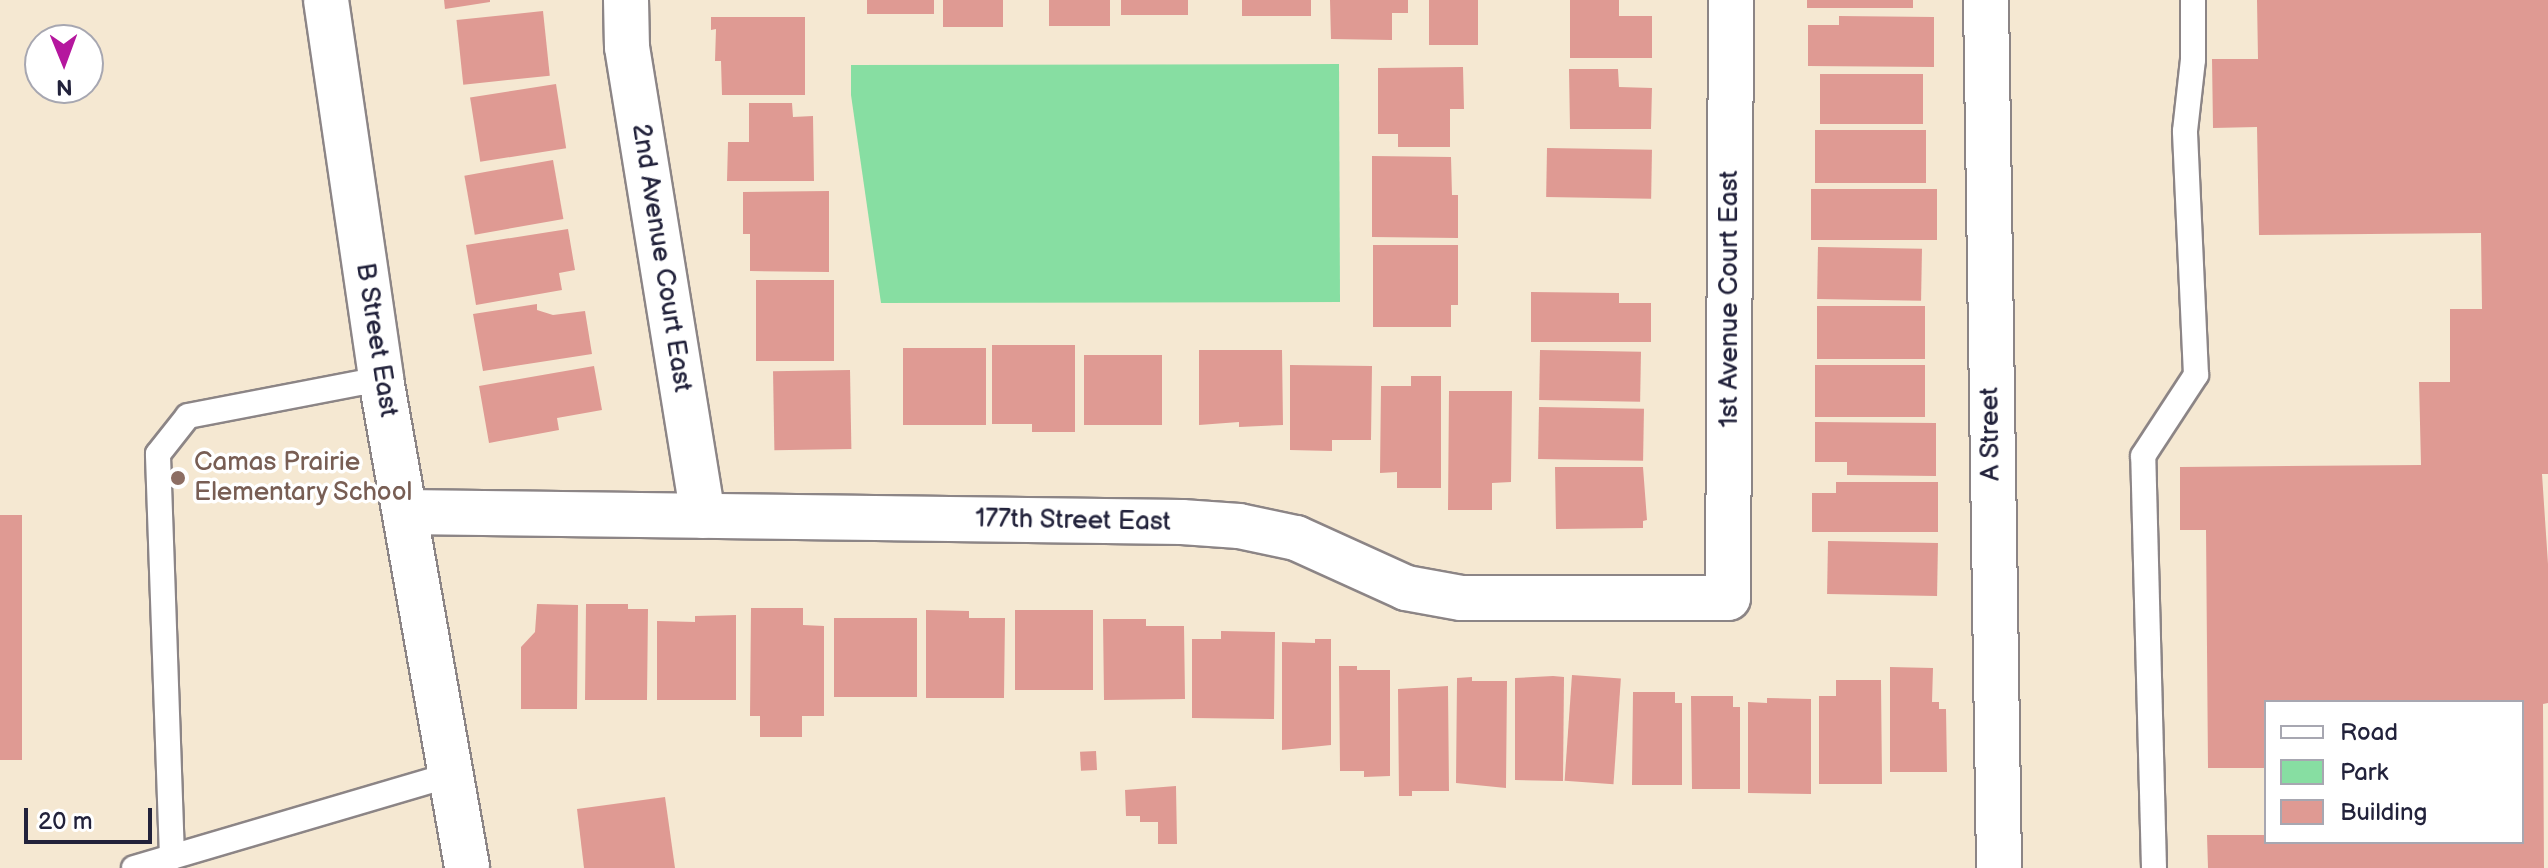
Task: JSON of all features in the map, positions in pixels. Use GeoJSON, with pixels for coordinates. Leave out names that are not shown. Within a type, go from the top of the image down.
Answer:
{"type":"FeatureCollection","features":[{"type":"Feature","properties":{"kind":"street","name":"B Street East"},"geometry":{"type":"LineString","coordinates":[[326,0],[381,379],[467,868]]}},
{"type":"Feature","properties":{"kind":"street","name":"2nd Avenue Court East"},"geometry":{"type":"LineString","coordinates":[[626,0],[627,47],[703,516]]}},
{"type":"Feature","properties":{"kind":"street","name":"1st Avenue Court East"},"geometry":{"type":"LineString","coordinates":[[1728,598],[1731,0]]}},
{"type":"Feature","properties":{"kind":"street","name":"A Street"},"geometry":{"type":"LineString","coordinates":[[1986,0],[1999,868]]}},
{"type":"Feature","properties":{"kind":"street","name":"177th Street East"},"geometry":{"type":"LineString","coordinates":[[405,512],[1182,522],[1239,526],[1296,538],[1406,588],[1461,598],[1728,598]]}},
{"type":"Feature","properties":{"kind":"lane"},"geometry":{"type":"LineString","coordinates":[[2154,868],[2143,456],[2196,375],[2185,131],[2193,60],[2193,0]]}},
{"type":"Feature","properties":{"kind":"lane"},"geometry":{"type":"LineString","coordinates":[[172,857],[158,454],[188,416],[381,379]]}},
{"type":"Feature","properties":{"kind":"lane"},"geometry":{"type":"LineString","coordinates":[[134,868],[450,775]]}},
{"type":"Feature","properties":{"kind":"green space"},"geometry":{"type":"Polygon","coordinates":[[[1339,64],[1340,302],[881,303],[851,95],[851,65],[1339,64]]]}},
{"type":"Feature","properties":{"kind":"building"},"geometry":{"type":"Polygon","coordinates":[[[444,0],[490,0],[490,2],[445,9],[444,0]]]}},
{"type":"Feature","properties":{"kind":"building"},"geometry":{"type":"Polygon","coordinates":[[[867,0],[934,0],[934,14],[867,14],[867,0]]]}},
{"type":"Feature","properties":{"kind":"building"},"geometry":{"type":"Polygon","coordinates":[[[943,0],[1003,0],[1003,27],[943,27],[943,0]]]}},
{"type":"Feature","properties":{"kind":"building"},"geometry":{"type":"Polygon","coordinates":[[[1049,0],[1110,0],[1110,26],[1049,26],[1049,0]]]}},
{"type":"Feature","properties":{"kind":"building"},"geometry":{"type":"Polygon","coordinates":[[[1121,0],[1188,0],[1188,15],[1121,15],[1121,0]]]}},
{"type":"Feature","properties":{"kind":"building"},"geometry":{"type":"Polygon","coordinates":[[[1242,0],[1311,0],[1311,16],[1242,16],[1242,0]]]}},
{"type":"Feature","properties":{"kind":"building"},"geometry":{"type":"Polygon","coordinates":[[[1330,0],[1408,0],[1408,13],[1392,13],[1392,40],[1331,39],[1330,0]]]}},
{"type":"Feature","properties":{"kind":"building"},"geometry":{"type":"Polygon","coordinates":[[[1429,0],[1478,0],[1478,45],[1429,45],[1429,0]]]}},
{"type":"Feature","properties":{"kind":"building"},"geometry":{"type":"Polygon","coordinates":[[[1570,0],[1619,0],[1619,16],[1652,16],[1652,58],[1570,58],[1570,0]]]}},
{"type":"Feature","properties":{"kind":"building"},"geometry":{"type":"Polygon","coordinates":[[[1807,0],[1913,0],[1913,8],[1807,8],[1807,0]]]}},
{"type":"Feature","properties":{"kind":"building"},"geometry":{"type":"Polygon","coordinates":[[[2257,0],[2548,0],[2548,474],[2542,474],[2548,564],[2548,703],[2543,704],[2544,868],[2208,868],[2207,835],[2264,835],[2264,844],[2524,844],[2524,700],[2264,700],[2264,768],[2208,768],[2206,530],[2180,530],[2180,467],[2421,465],[2419,382],[2450,382],[2450,309],[2482,309],[2481,233],[2259,235],[2257,127],[2213,128],[2212,59],[2258,59],[2257,0]]]}},
{"type":"Feature","properties":{"kind":"building"},"geometry":{"type":"Polygon","coordinates":[[[543,11],[550,76],[463,85],[456,20],[543,11]]]}},
{"type":"Feature","properties":{"kind":"building"},"geometry":{"type":"Polygon","coordinates":[[[1839,16],[1934,17],[1934,67],[1808,66],[1808,25],[1839,25],[1839,16]]]}},
{"type":"Feature","properties":{"kind":"building"},"geometry":{"type":"Polygon","coordinates":[[[711,17],[805,17],[805,95],[722,95],[721,61],[715,61],[716,29],[711,30],[711,17]]]}},
{"type":"Feature","properties":{"kind":"building"},"geometry":{"type":"Polygon","coordinates":[[[1463,67],[1464,109],[1450,109],[1450,147],[1398,147],[1398,134],[1378,134],[1378,68],[1463,67]]]}},
{"type":"Feature","properties":{"kind":"building"},"geometry":{"type":"Polygon","coordinates":[[[1569,69],[1618,69],[1619,87],[1652,88],[1651,129],[1570,129],[1569,69]]]}},
{"type":"Feature","properties":{"kind":"building"},"geometry":{"type":"Polygon","coordinates":[[[1820,74],[1923,74],[1923,124],[1820,124],[1820,74]]]}},
{"type":"Feature","properties":{"kind":"building"},"geometry":{"type":"Polygon","coordinates":[[[556,84],[566,148],[480,162],[470,98],[556,84]]]}},
{"type":"Feature","properties":{"kind":"building"},"geometry":{"type":"Polygon","coordinates":[[[749,103],[792,103],[793,117],[813,116],[814,181],[727,181],[728,142],[749,142],[749,103]]]}},
{"type":"Feature","properties":{"kind":"building"},"geometry":{"type":"Polygon","coordinates":[[[1815,130],[1926,130],[1926,183],[1815,183],[1815,130]]]}},
{"type":"Feature","properties":{"kind":"building"},"geometry":{"type":"Polygon","coordinates":[[[1547,148],[1652,150],[1651,199],[1546,197],[1547,148]]]}},
{"type":"Feature","properties":{"kind":"building"},"geometry":{"type":"Polygon","coordinates":[[[1372,156],[1451,157],[1452,195],[1458,195],[1458,238],[1372,237],[1372,156]]]}},
{"type":"Feature","properties":{"kind":"building"},"geometry":{"type":"Polygon","coordinates":[[[553,160],[563,219],[475,235],[464,176],[553,160]]]}},
{"type":"Feature","properties":{"kind":"building"},"geometry":{"type":"Polygon","coordinates":[[[1811,189],[1937,189],[1937,240],[1811,240],[1811,189]]]}},
{"type":"Feature","properties":{"kind":"building"},"geometry":{"type":"Polygon","coordinates":[[[829,191],[829,272],[750,271],[750,234],[743,234],[743,192],[829,191]]]}},
{"type":"Feature","properties":{"kind":"building"},"geometry":{"type":"Polygon","coordinates":[[[568,229],[575,270],[559,273],[562,290],[476,305],[466,245],[568,229]]]}},
{"type":"Feature","properties":{"kind":"building"},"geometry":{"type":"Polygon","coordinates":[[[1373,245],[1458,245],[1458,305],[1451,305],[1451,327],[1373,327],[1373,245]]]}},
{"type":"Feature","properties":{"kind":"building"},"geometry":{"type":"Polygon","coordinates":[[[1818,247],[1922,249],[1921,301],[1817,299],[1818,247]]]}},
{"type":"Feature","properties":{"kind":"building"},"geometry":{"type":"Polygon","coordinates":[[[756,280],[834,280],[834,361],[756,361],[756,280]]]}},
{"type":"Feature","properties":{"kind":"building"},"geometry":{"type":"Polygon","coordinates":[[[1531,292],[1619,293],[1619,303],[1651,303],[1651,342],[1531,342],[1531,292]]]}},
{"type":"Feature","properties":{"kind":"building"},"geometry":{"type":"Polygon","coordinates":[[[537,304],[537,310],[553,315],[585,311],[592,354],[483,371],[473,314],[537,304]]]}},
{"type":"Feature","properties":{"kind":"building"},"geometry":{"type":"Polygon","coordinates":[[[1817,306],[1925,306],[1925,359],[1817,359],[1817,306]]]}},
{"type":"Feature","properties":{"kind":"building"},"geometry":{"type":"Polygon","coordinates":[[[992,345],[1075,345],[1075,432],[1032,432],[1032,424],[992,424],[992,345]]]}},
{"type":"Feature","properties":{"kind":"building"},"geometry":{"type":"Polygon","coordinates":[[[903,348],[986,348],[986,425],[903,425],[903,348]]]}},
{"type":"Feature","properties":{"kind":"building"},"geometry":{"type":"Polygon","coordinates":[[[1199,350],[1282,350],[1283,425],[1239,427],[1239,422],[1199,425],[1199,350]]]}},
{"type":"Feature","properties":{"kind":"building"},"geometry":{"type":"Polygon","coordinates":[[[1540,350],[1641,352],[1640,402],[1539,400],[1540,350]]]}},
{"type":"Feature","properties":{"kind":"building"},"geometry":{"type":"Polygon","coordinates":[[[1084,355],[1162,355],[1162,425],[1084,425],[1084,355]]]}},
{"type":"Feature","properties":{"kind":"building"},"geometry":{"type":"Polygon","coordinates":[[[1290,365],[1372,366],[1371,440],[1332,440],[1332,451],[1290,450],[1290,365]]]}},
{"type":"Feature","properties":{"kind":"building"},"geometry":{"type":"Polygon","coordinates":[[[1815,365],[1925,365],[1925,417],[1815,417],[1815,365]]]}},
{"type":"Feature","properties":{"kind":"building"},"geometry":{"type":"Polygon","coordinates":[[[594,366],[602,410],[557,418],[559,430],[489,443],[479,386],[594,366]]]}},
{"type":"Feature","properties":{"kind":"building"},"geometry":{"type":"Polygon","coordinates":[[[850,370],[851,449],[774,450],[773,371],[850,370]]]}},
{"type":"Feature","properties":{"kind":"building"},"geometry":{"type":"Polygon","coordinates":[[[1411,376],[1441,376],[1441,488],[1397,488],[1397,472],[1380,473],[1381,386],[1411,386],[1411,376]]]}},
{"type":"Feature","properties":{"kind":"building"},"geometry":{"type":"Polygon","coordinates":[[[1449,391],[1512,391],[1511,482],[1492,483],[1492,510],[1448,510],[1449,391]]]}},
{"type":"Feature","properties":{"kind":"building"},"geometry":{"type":"Polygon","coordinates":[[[1539,407],[1644,409],[1643,461],[1538,459],[1539,407]]]}},
{"type":"Feature","properties":{"kind":"building"},"geometry":{"type":"Polygon","coordinates":[[[1815,422],[1936,423],[1936,476],[1847,475],[1847,462],[1815,462],[1815,422]]]}},
{"type":"Feature","properties":{"kind":"building"},"geometry":{"type":"Polygon","coordinates":[[[1555,467],[1643,467],[1647,520],[1643,521],[1643,528],[1556,529],[1555,467]]]}},
{"type":"Feature","properties":{"kind":"building"},"geometry":{"type":"Polygon","coordinates":[[[1836,482],[1938,482],[1938,532],[1812,532],[1812,493],[1836,493],[1836,482]]]}},
{"type":"Feature","properties":{"kind":"building"},"geometry":{"type":"Polygon","coordinates":[[[0,515],[22,515],[22,760],[0,760],[0,515]]]}},
{"type":"Feature","properties":{"kind":"building"},"geometry":{"type":"Polygon","coordinates":[[[1828,541],[1938,543],[1937,596],[1827,594],[1828,541]]]}},
{"type":"Feature","properties":{"kind":"building"},"geometry":{"type":"Polygon","coordinates":[[[537,604],[578,605],[577,709],[521,709],[521,647],[535,632],[537,604]]]}},
{"type":"Feature","properties":{"kind":"building"},"geometry":{"type":"Polygon","coordinates":[[[586,604],[628,604],[628,609],[648,609],[647,700],[585,700],[586,604]]]}},
{"type":"Feature","properties":{"kind":"building"},"geometry":{"type":"Polygon","coordinates":[[[751,608],[803,608],[803,625],[824,626],[824,716],[802,716],[802,737],[760,737],[760,716],[750,716],[751,608]]]}},
{"type":"Feature","properties":{"kind":"building"},"geometry":{"type":"Polygon","coordinates":[[[926,610],[969,611],[969,618],[1005,618],[1004,698],[926,698],[926,610]]]}},
{"type":"Feature","properties":{"kind":"building"},"geometry":{"type":"Polygon","coordinates":[[[1015,610],[1093,610],[1093,690],[1015,690],[1015,610]]]}},
{"type":"Feature","properties":{"kind":"building"},"geometry":{"type":"Polygon","coordinates":[[[736,615],[736,700],[657,700],[657,621],[695,622],[695,616],[736,615]]]}},
{"type":"Feature","properties":{"kind":"building"},"geometry":{"type":"Polygon","coordinates":[[[834,618],[917,618],[917,697],[834,697],[834,618]]]}},
{"type":"Feature","properties":{"kind":"building"},"geometry":{"type":"Polygon","coordinates":[[[1103,619],[1146,619],[1146,626],[1184,626],[1185,699],[1104,700],[1103,619]]]}},
{"type":"Feature","properties":{"kind":"building"},"geometry":{"type":"Polygon","coordinates":[[[1221,631],[1275,632],[1274,719],[1192,718],[1192,639],[1221,639],[1221,631]]]}},
{"type":"Feature","properties":{"kind":"building"},"geometry":{"type":"Polygon","coordinates":[[[1315,639],[1331,639],[1331,745],[1282,750],[1282,642],[1315,643],[1315,639]]]}},
{"type":"Feature","properties":{"kind":"building"},"geometry":{"type":"Polygon","coordinates":[[[1339,666],[1357,666],[1357,670],[1390,670],[1390,776],[1364,777],[1364,771],[1340,771],[1339,666]]]}},
{"type":"Feature","properties":{"kind":"building"},"geometry":{"type":"Polygon","coordinates":[[[1890,667],[1933,668],[1932,702],[1939,702],[1939,709],[1946,709],[1947,772],[1890,772],[1890,667]]]}},
{"type":"Feature","properties":{"kind":"building"},"geometry":{"type":"Polygon","coordinates":[[[1572,675],[1621,678],[1613,784],[1565,781],[1572,675]]]}},
{"type":"Feature","properties":{"kind":"building"},"geometry":{"type":"Polygon","coordinates":[[[1472,677],[1472,681],[1507,681],[1506,788],[1456,783],[1457,678],[1472,677]]]}},
{"type":"Feature","properties":{"kind":"building"},"geometry":{"type":"Polygon","coordinates":[[[1564,677],[1563,781],[1515,780],[1515,678],[1564,677]]]}},
{"type":"Feature","properties":{"kind":"building"},"geometry":{"type":"Polygon","coordinates":[[[1836,680],[1881,680],[1882,784],[1819,784],[1819,696],[1836,696],[1836,680]]]}},
{"type":"Feature","properties":{"kind":"building"},"geometry":{"type":"Polygon","coordinates":[[[1448,686],[1449,791],[1412,791],[1412,796],[1399,796],[1398,689],[1448,686]]]}},
{"type":"Feature","properties":{"kind":"building"},"geometry":{"type":"Polygon","coordinates":[[[1633,692],[1675,692],[1675,703],[1682,703],[1682,785],[1632,785],[1633,692]]]}},
{"type":"Feature","properties":{"kind":"building"},"geometry":{"type":"Polygon","coordinates":[[[1691,696],[1733,696],[1733,707],[1740,707],[1740,789],[1692,789],[1691,696]]]}},
{"type":"Feature","properties":{"kind":"building"},"geometry":{"type":"Polygon","coordinates":[[[1767,698],[1811,699],[1811,794],[1748,793],[1748,702],[1767,703],[1767,698]]]}},
{"type":"Feature","properties":{"kind":"building"},"geometry":{"type":"Polygon","coordinates":[[[1096,751],[1097,770],[1081,771],[1080,752],[1096,751]]]}},
{"type":"Feature","properties":{"kind":"building"},"geometry":{"type":"Polygon","coordinates":[[[1176,786],[1177,844],[1158,844],[1158,822],[1140,822],[1140,816],[1126,816],[1125,790],[1176,786]]]}},
{"type":"Feature","properties":{"kind":"building"},"geometry":{"type":"Polygon","coordinates":[[[665,797],[675,868],[584,868],[577,809],[665,797]]]}},
{"type":"Feature","properties":{"kind":"place","name":"Camas Prairie Elementary School"},"geometry":{"type":"Point","coordinates":[178,478]}}]}
